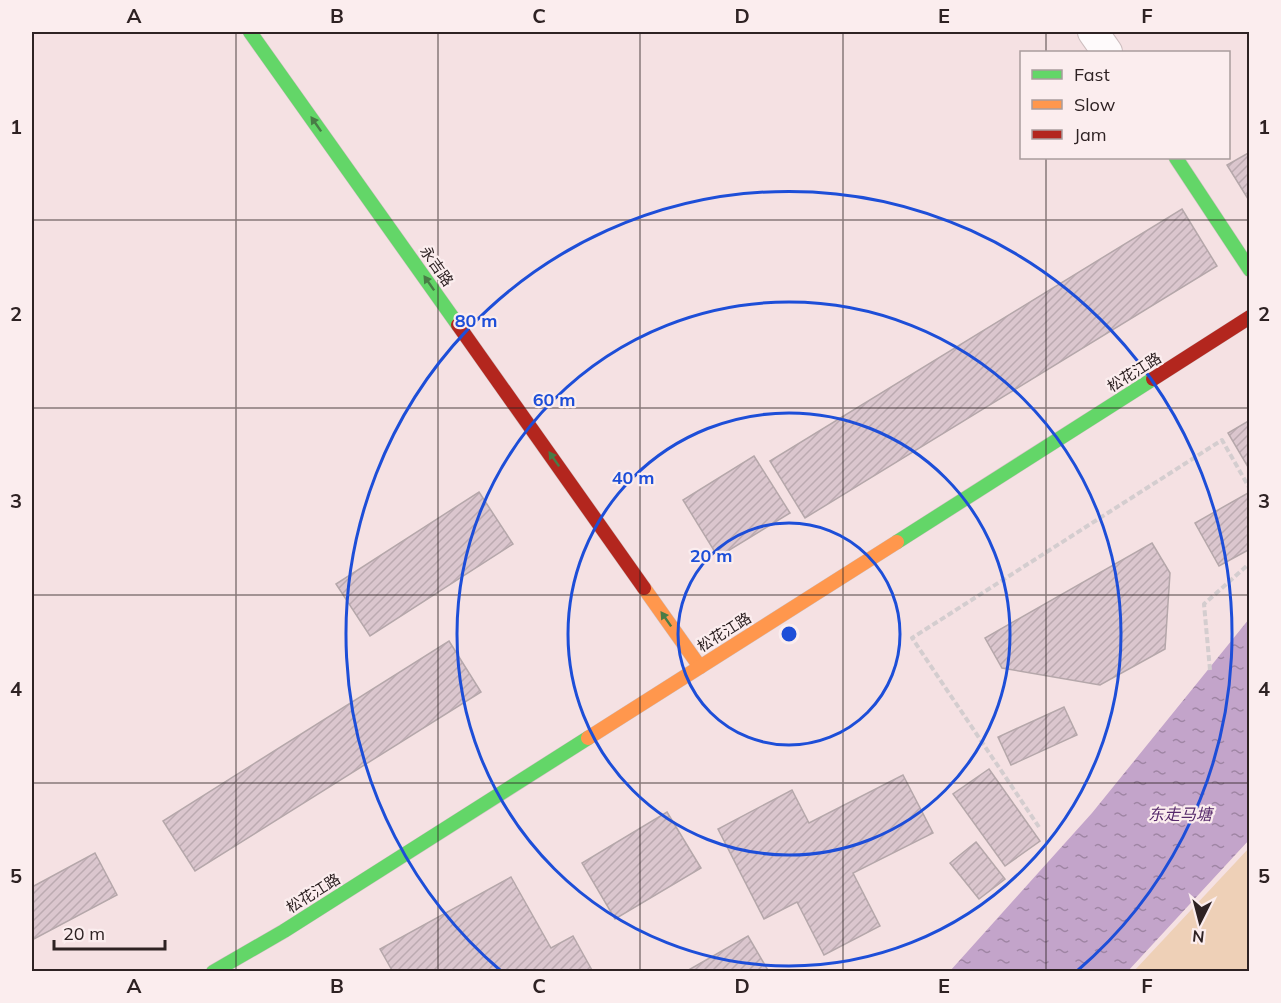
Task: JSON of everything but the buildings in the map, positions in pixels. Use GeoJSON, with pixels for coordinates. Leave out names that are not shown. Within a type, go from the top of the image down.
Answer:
{"type":"FeatureCollection","features":[{"type":"Feature","properties":{"kind":"main road","name":"永吉路"},"geometry":{"type":"LineString","coordinates":[[250,32],[700,667]]}},
{"type":"Feature","properties":{"kind":"main road"},"geometry":{"type":"LineString","coordinates":[[1177,159],[1250,270]]}},
{"type":"Feature","properties":{"kind":"main road","name":"松花江路"},"geometry":{"type":"LineString","coordinates":[[213,972],[284,931],[1250,317]]}},
{"type":"Feature","properties":{"kind":"street"},"geometry":{"type":"LineString","coordinates":[[1093,32],[1106,51]]}},
{"type":"Feature","properties":{"kind":"path"},"geometry":{"type":"LineString","coordinates":[[1040,827],[912,638],[1222,440],[1250,489]]}},
{"type":"Feature","properties":{"kind":"path"},"geometry":{"type":"LineString","coordinates":[[1210,670],[1204,604],[1250,563]]}},
{"type":"Feature","properties":{"kind":"shaded area"},"geometry":{"type":"Polygon","coordinates":[[[1249,848],[1249,971],[1134,971],[1249,848]]]}},
{"type":"Feature","properties":{"kind":"water","name":"东走马塘"},"geometry":{"type":"Polygon","coordinates":[[[1249,619],[1249,840],[1128,971],[950,971],[1092,813],[1249,619]]]}},
{"type":"Feature","properties":{"kind":"traffic: fast"},"geometry":{"type":"LineString","coordinates":[[250,32],[458,325]]}},
{"type":"Feature","properties":{"kind":"traffic: fast"},"geometry":{"type":"LineString","coordinates":[[1177,159],[1250,270]]}},
{"type":"Feature","properties":{"kind":"traffic: fast"},"geometry":{"type":"LineString","coordinates":[[897,542],[1153,379]]}},
{"type":"Feature","properties":{"kind":"traffic: fast"},"geometry":{"type":"LineString","coordinates":[[213,972],[284,931],[588,738]]}},
{"type":"Feature","properties":{"kind":"traffic: slow"},"geometry":{"type":"LineString","coordinates":[[588,738],[897,542]]}},
{"type":"Feature","properties":{"kind":"traffic: slow"},"geometry":{"type":"LineString","coordinates":[[644,588],[700,667]]}},
{"type":"Feature","properties":{"kind":"traffic: jam"},"geometry":{"type":"LineString","coordinates":[[1153,379],[1250,317]]}},
{"type":"Feature","properties":{"kind":"traffic: jam"},"geometry":{"type":"LineString","coordinates":[[458,325],[644,588]]}}]}
